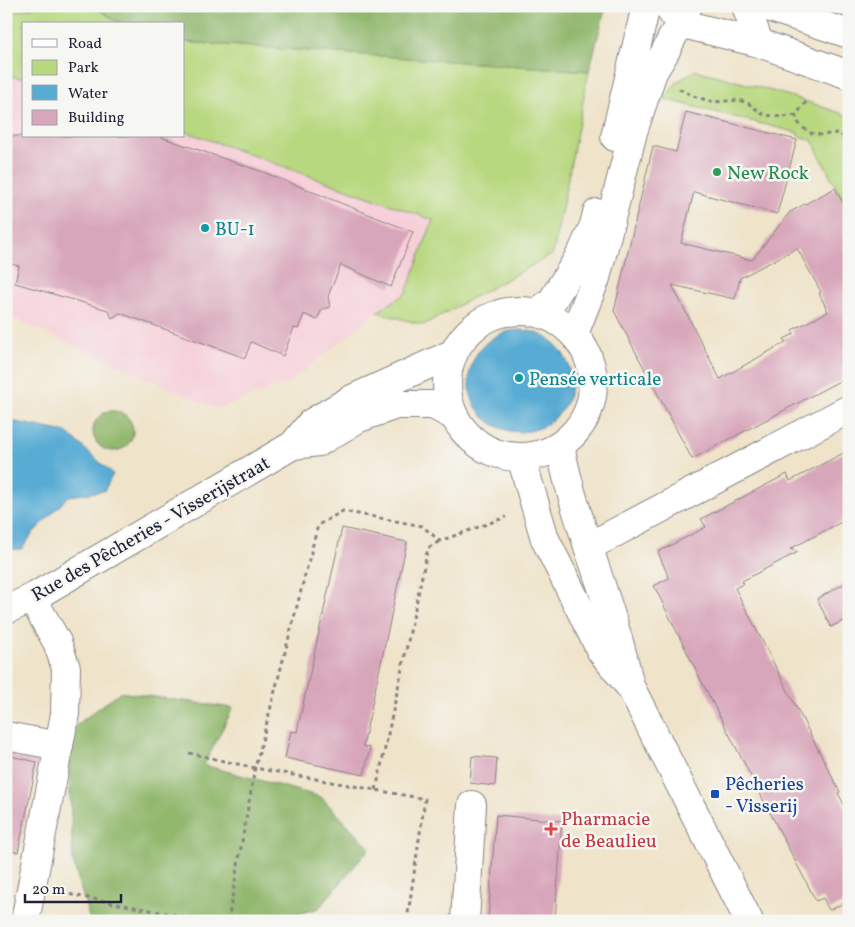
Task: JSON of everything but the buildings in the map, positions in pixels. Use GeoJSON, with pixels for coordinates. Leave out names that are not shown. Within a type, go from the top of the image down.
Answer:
{"type":"FeatureCollection","features":[{"type":"Feature","properties":{"kind":"main road"},"geometry":{"type":"LineString","coordinates":[[537,313],[552,301],[582,252],[594,225],[646,6]]}},
{"type":"Feature","properties":{"kind":"main road"},"geometry":{"type":"LineString","coordinates":[[746,6],[759,43]]}},
{"type":"Feature","properties":{"kind":"main road"},"geometry":{"type":"LineString","coordinates":[[765,6],[849,34]]}},
{"type":"Feature","properties":{"kind":"main road"},"geometry":{"type":"LineString","coordinates":[[574,334],[596,278],[633,132],[647,89],[653,72],[664,54],[679,12],[849,75]]}},
{"type":"Feature","properties":{"kind":"main road"},"geometry":{"type":"LineString","coordinates":[[512,312],[537,313],[557,321],[574,334],[586,352],[593,372],[593,393],[588,414],[576,432],[560,446],[541,454],[521,457],[500,454],[482,446],[466,433],[454,416],[447,385],[449,368],[454,353],[468,333],[489,319],[512,312]]}},
{"type":"Feature","properties":{"kind":"main road","name":"Rue des Pêcheries - Visserijstraat"},"geometry":{"type":"LineString","coordinates":[[6,610],[32,598],[293,445],[311,423],[352,399],[454,353]]}},
{"type":"Feature","properties":{"kind":"main road","name":"Rue des Pêcheries - Visserijstraat"},"geometry":{"type":"LineString","coordinates":[[293,445],[319,442],[359,418],[396,405],[433,405],[454,416]]}},
{"type":"Feature","properties":{"kind":"main road"},"geometry":{"type":"LineString","coordinates":[[588,547],[849,410]]}},
{"type":"Feature","properties":{"kind":"main road"},"geometry":{"type":"LineString","coordinates":[[560,446],[578,521],[621,644],[631,688]]}},
{"type":"Feature","properties":{"kind":"main road"},"geometry":{"type":"LineString","coordinates":[[521,457],[545,539],[601,651],[631,688],[749,921]]}},
{"type":"Feature","properties":{"kind":"main road"},"geometry":{"type":"LineString","coordinates":[[25,921],[59,746],[64,714],[66,668],[57,642],[32,598]]}},
{"type":"Feature","properties":{"kind":"main road"},"geometry":{"type":"LineString","coordinates":[[6,736],[59,746]]}},
{"type":"Feature","properties":{"kind":"main road"},"geometry":{"type":"LineString","coordinates":[[465,921],[472,805]]}},
{"type":"Feature","properties":{"kind":"path"},"geometry":{"type":"LineString","coordinates":[[674,86],[696,97],[714,102],[739,100],[748,103],[764,115],[784,117],[796,115],[806,102]]}},
{"type":"Feature","properties":{"kind":"path"},"geometry":{"type":"LineString","coordinates":[[796,115],[796,120],[811,133],[822,135],[836,133],[848,139],[848,116]]}},
{"type":"Feature","properties":{"kind":"path"},"geometry":{"type":"LineString","coordinates":[[228,921],[255,768],[318,525],[343,511],[422,526],[440,541]]}},
{"type":"Feature","properties":{"kind":"path"},"geometry":{"type":"LineString","coordinates":[[376,790],[428,548],[440,541],[511,515]]}},
{"type":"Feature","properties":{"kind":"path"},"geometry":{"type":"LineString","coordinates":[[189,753],[255,768],[425,799],[407,921]]}},
{"type":"Feature","properties":{"kind":"path"},"geometry":{"type":"LineString","coordinates":[[32,887],[207,921]]}},
{"type":"Feature","properties":{"kind":"shaded area","name":"BU-1"},"geometry":{"type":"Polygon","coordinates":[[[6,75],[22,79],[22,138],[185,138],[185,131],[433,220],[406,293],[377,312],[289,383],[217,409],[6,315],[6,75]]]}},
{"type":"Feature","properties":{"kind":"green space"},"geometry":{"type":"Polygon","coordinates":[[[38,6],[94,6],[117,22],[22,22],[22,79],[6,75],[6,14],[38,6]]]}},
{"type":"Feature","properties":{"kind":"green space"},"geometry":{"type":"Polygon","coordinates":[[[94,6],[606,6],[589,71],[185,42],[185,22],[117,22],[94,6]]]}},
{"type":"Feature","properties":{"kind":"green space"},"geometry":{"type":"Polygon","coordinates":[[[185,42],[589,71],[553,254],[423,325],[377,312],[406,293],[433,220],[185,131],[185,42]]]}},
{"type":"Feature","properties":{"kind":"green space"},"geometry":{"type":"Polygon","coordinates":[[[696,70],[790,96],[849,116],[849,213],[812,140],[798,136],[798,133],[664,99],[678,81],[696,70]]]}},
{"type":"Feature","properties":{"kind":"green space"},"geometry":{"type":"Polygon","coordinates":[[[117,411],[124,414],[130,420],[133,431],[132,439],[124,448],[117,451],[109,451],[102,448],[94,439],[93,427],[96,420],[105,412],[117,411]]]}},
{"type":"Feature","properties":{"kind":"green space"},"geometry":{"type":"Polygon","coordinates":[[[120,692],[233,708],[204,765],[321,797],[370,848],[319,908],[274,921],[90,921],[73,861],[69,770],[74,727],[120,692]]]}},
{"type":"Feature","properties":{"kind":"water"},"geometry":{"type":"Polygon","coordinates":[[[520,330],[539,334],[556,345],[567,362],[571,381],[567,400],[556,417],[539,428],[520,432],[501,428],[484,417],[473,400],[469,381],[473,362],[484,345],[501,334],[520,330]]]}},
{"type":"Feature","properties":{"kind":"water"},"geometry":{"type":"Polygon","coordinates":[[[6,420],[66,432],[113,474],[104,491],[69,496],[33,533],[22,549],[6,550],[6,420]]]}},
{"type":"Feature","properties":{"kind":"place","name":"New Rock"},"geometry":{"type":"Point","coordinates":[717,172]}},
{"type":"Feature","properties":{"kind":"place","name":"BU-1"},"geometry":{"type":"Point","coordinates":[205,228]}},
{"type":"Feature","properties":{"kind":"place","name":"Pensée verticale"},"geometry":{"type":"Point","coordinates":[519,378]}},
{"type":"Feature","properties":{"kind":"place","name":"Pêcheries - Visserij"},"geometry":{"type":"Point","coordinates":[715,794]}},
{"type":"Feature","properties":{"kind":"place","name":"Pharmacie de Beaulieu"},"geometry":{"type":"Point","coordinates":[551,829]}}]}
